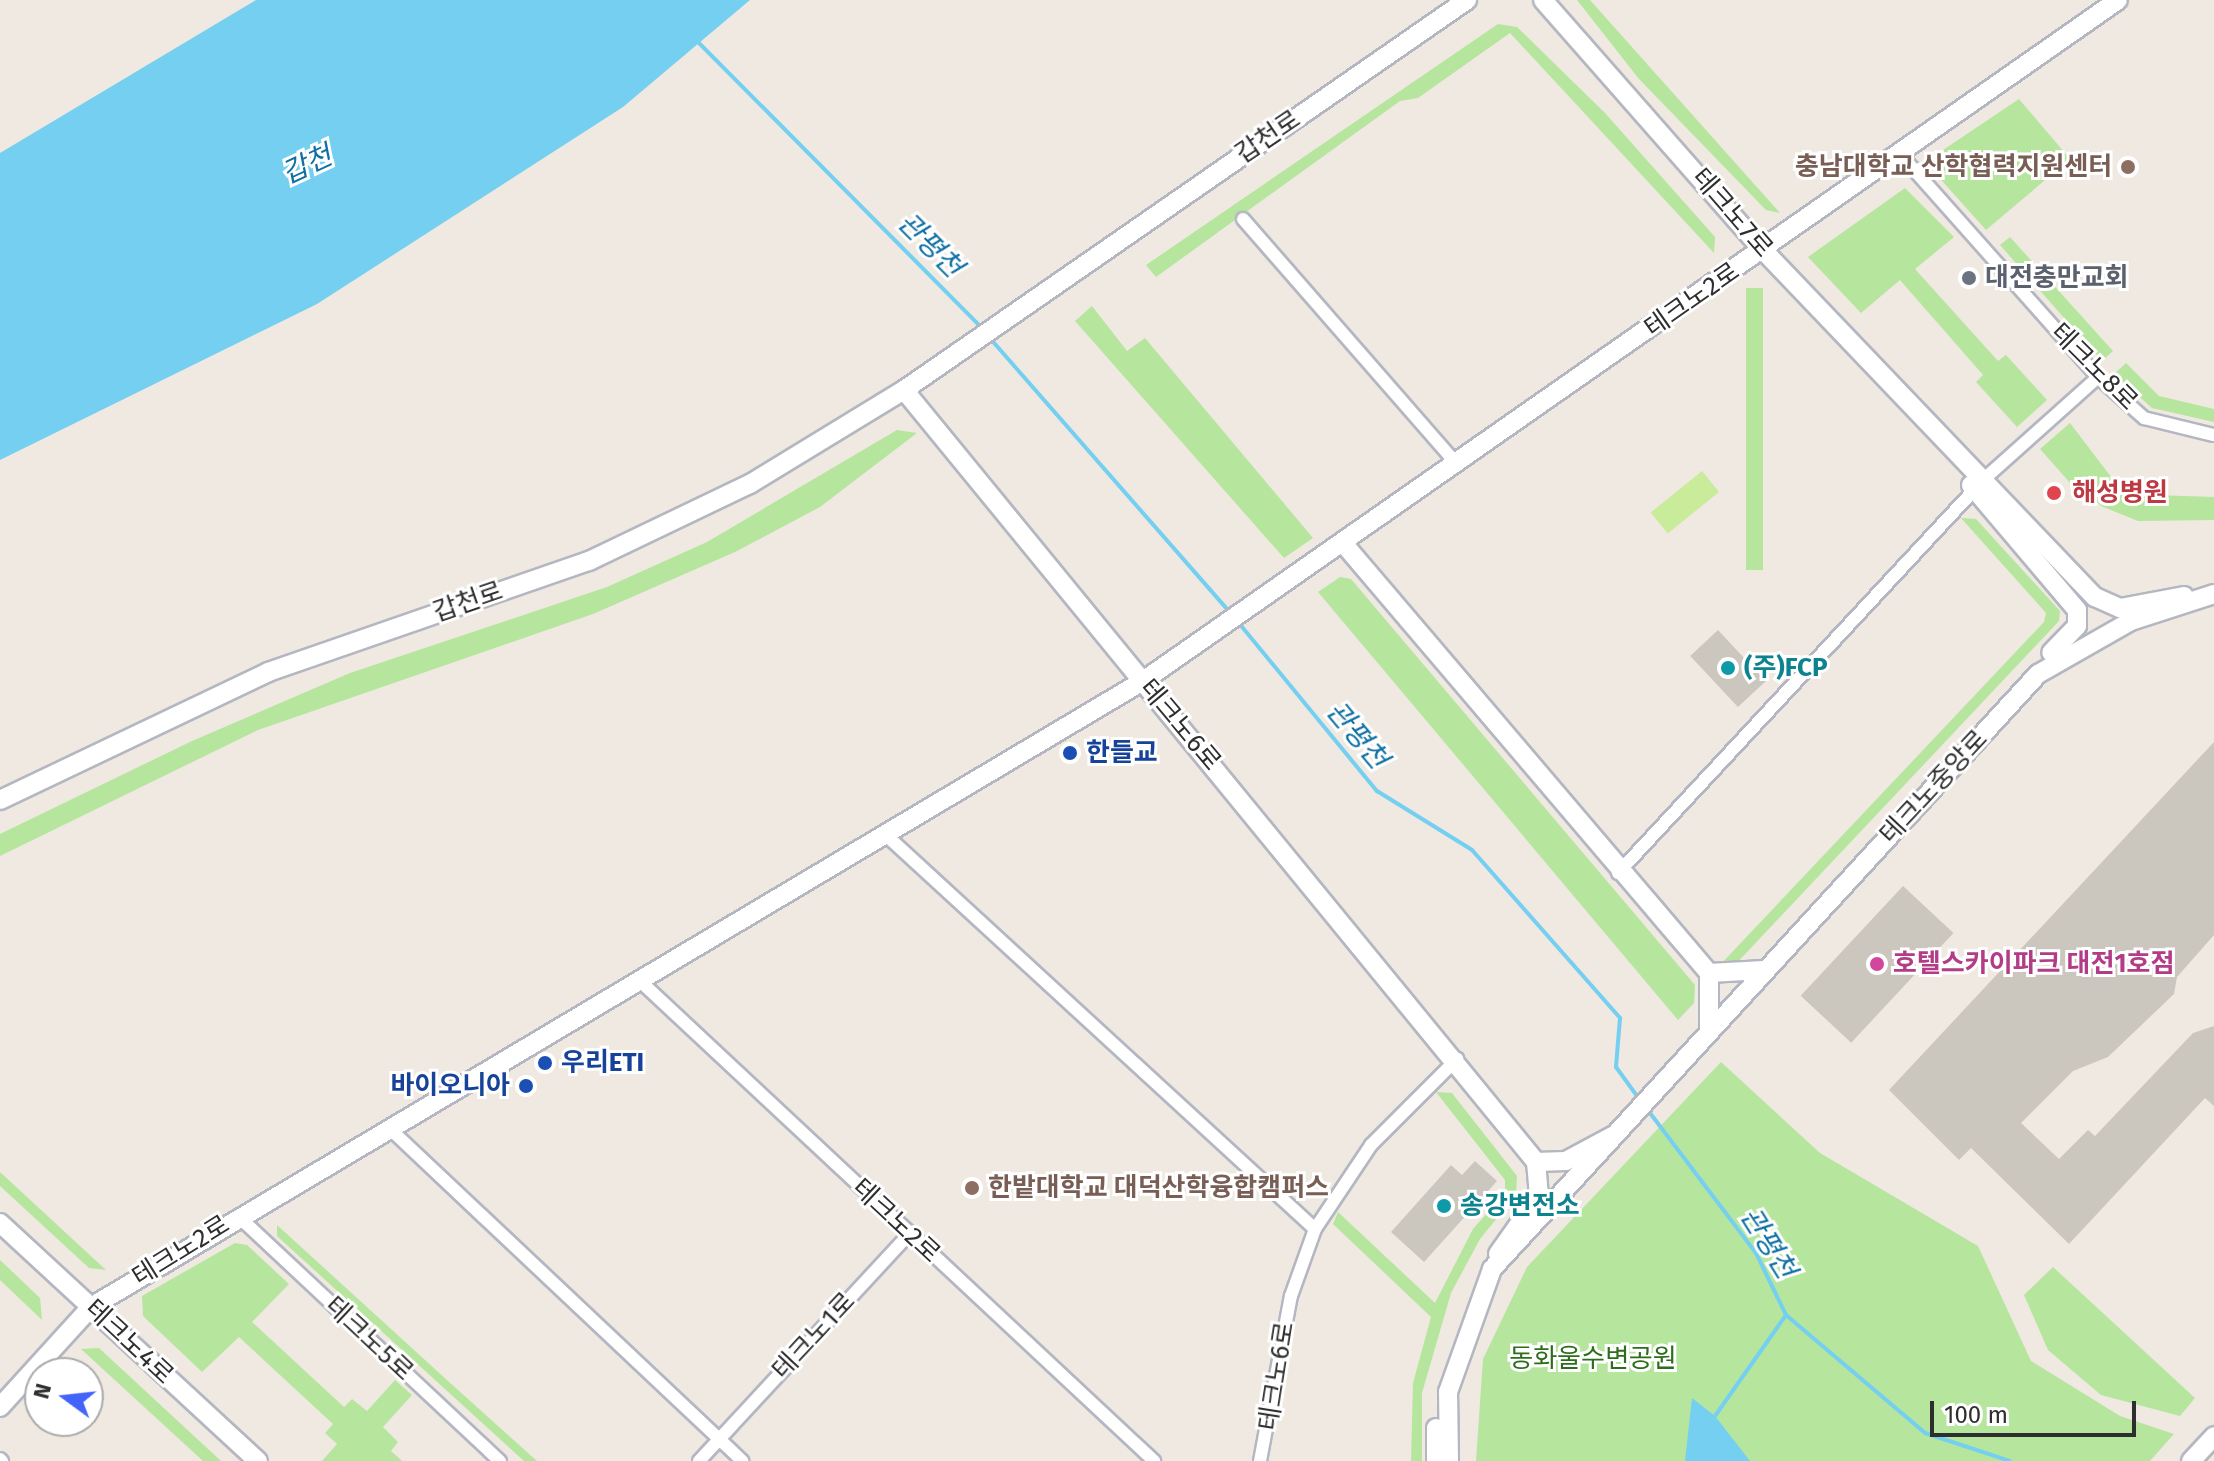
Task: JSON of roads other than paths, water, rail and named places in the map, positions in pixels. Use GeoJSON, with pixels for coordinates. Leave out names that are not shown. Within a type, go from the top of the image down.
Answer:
{"type":"FeatureCollection","features":[{"type":"Feature","properties":{"kind":"main road","name":"갑천로"},"geometry":{"type":"LineString","coordinates":[[0,800],[268,672],[589,561],[687,518],[904,390],[1467,0]]}},
{"type":"Feature","properties":{"kind":"main road","name":"테크노7로"},"geometry":{"type":"LineString","coordinates":[[1543,0],[1763,250],[1979,485],[2077,610],[2077,626],[2038,674]]}},
{"type":"Feature","properties":{"kind":"main road","name":"테크노2로"},"geometry":{"type":"LineString","coordinates":[[0,1407],[91,1307],[238,1216],[887,836],[1143,681],[2118,0]]}},
{"type":"Feature","properties":{"kind":"main road","name":"테크노6로"},"geometry":{"type":"LineString","coordinates":[[904,390],[1457,1059],[1536,1162]]}},
{"type":"Feature","properties":{"kind":"main road","name":"테크노7로"},"geometry":{"type":"LineString","coordinates":[[1979,485],[2107,608],[2204,595]]}},
{"type":"Feature","properties":{"kind":"main road"},"geometry":{"type":"LineString","coordinates":[[1343,543],[1618,873],[1709,973],[1704,1036]]}},
{"type":"Feature","properties":{"kind":"main road","name":"테크노중앙로"},"geometry":{"type":"LineString","coordinates":[[1492,1269],[2038,674],[2083,644],[2204,595]]}},
{"type":"Feature","properties":{"kind":"main road"},"geometry":{"type":"LineString","coordinates":[[1709,973],[1764,970]]}},
{"type":"Feature","properties":{"kind":"main road"},"geometry":{"type":"LineString","coordinates":[[1436,1461],[1436,1417],[1505,1238],[1539,1196],[1536,1162],[1566,1161],[1619,1133]]}},
{"type":"Feature","properties":{"kind":"main road","name":"테크노4로"},"geometry":{"type":"LineString","coordinates":[[0,1223],[258,1461]]}},
{"type":"Feature","properties":{"kind":"main road"},"geometry":{"type":"LineString","coordinates":[[1448,1392],[1449,1461]]}},
{"type":"Feature","properties":{"kind":"main road"},"geometry":{"type":"LineString","coordinates":[[2193,1459],[2214,1436]]}},
{"type":"Feature","properties":{"kind":"street","name":"테크노8로"},"geometry":{"type":"LineString","coordinates":[[1900,154],[2098,377],[2144,418],[2214,435]]}},
{"type":"Feature","properties":{"kind":"street"},"geometry":{"type":"LineString","coordinates":[[1243,219],[1456,463]]}},
{"type":"Feature","properties":{"kind":"street"},"geometry":{"type":"LineString","coordinates":[[1618,873],[1979,485],[2098,377]]}},
{"type":"Feature","properties":{"kind":"street"},"geometry":{"type":"LineString","coordinates":[[887,836],[1315,1229]]}},
{"type":"Feature","properties":{"kind":"street","name":"테크노2로"},"geometry":{"type":"LineString","coordinates":[[639,980],[1154,1461]]}},
{"type":"Feature","properties":{"kind":"street","name":"테크노6로"},"geometry":{"type":"LineString","coordinates":[[1260,1461],[1291,1296],[1315,1229],[1371,1145],[1457,1059]]}},
{"type":"Feature","properties":{"kind":"street"},"geometry":{"type":"LineString","coordinates":[[388,1127],[743,1461]]}},
{"type":"Feature","properties":{"kind":"street","name":"테크노5로"},"geometry":{"type":"LineString","coordinates":[[238,1216],[500,1461]]}},
{"type":"Feature","properties":{"kind":"street","name":"테크노1로"},"geometry":{"type":"LineString","coordinates":[[699,1461],[909,1234]]}},
{"type":"Feature","properties":{"kind":"water","name":"갑천"},"geometry":{"type":"Polygon","coordinates":[[[256,0],[750,0],[623,107],[317,304],[0,460],[0,153],[256,0]]]}},
{"type":"Feature","properties":{"kind":"water"},"geometry":{"type":"Polygon","coordinates":[[[1692,1398],[1715,1416],[1750,1461],[1685,1461],[1692,1398]]]}},
{"type":"Feature","properties":{"kind":"waterway","name":"관평천"},"geometry":{"type":"LineString","coordinates":[[696,40],[983,329]]}},
{"type":"Feature","properties":{"kind":"waterway","name":"관평천"},"geometry":{"type":"LineString","coordinates":[[988,336],[1230,612]]}},
{"type":"Feature","properties":{"kind":"waterway","name":"관평천"},"geometry":{"type":"LineString","coordinates":[[1238,622],[1377,791],[1472,850],[1620,1018],[1616,1067],[1639,1099]]}},
{"type":"Feature","properties":{"kind":"waterway","name":"관평천"},"geometry":{"type":"LineString","coordinates":[[1647,1109],[1756,1253],[1786,1315],[1925,1433],[2010,1461]]}},
{"type":"Feature","properties":{"kind":"waterway"},"geometry":{"type":"LineString","coordinates":[[1715,1416],[1786,1315]]}},
{"type":"Feature","properties":{"kind":"place","name":"충남대학교 산학협력지원센터"},"geometry":{"type":"Point","coordinates":[2128,167]}},
{"type":"Feature","properties":{"kind":"place","name":"대전충만교회"},"geometry":{"type":"Point","coordinates":[1969,278]}},
{"type":"Feature","properties":{"kind":"place","name":"해성병원"},"geometry":{"type":"Point","coordinates":[2054,493]}},
{"type":"Feature","properties":{"kind":"place","name":"(주)FCP"},"geometry":{"type":"Point","coordinates":[1728,668]}},
{"type":"Feature","properties":{"kind":"place","name":"한들교"},"geometry":{"type":"Point","coordinates":[1070,753]}},
{"type":"Feature","properties":{"kind":"place","name":"호텔스카이파크 대전1호점"},"geometry":{"type":"Point","coordinates":[1877,964]}},
{"type":"Feature","properties":{"kind":"place","name":"우리ETI"},"geometry":{"type":"Point","coordinates":[545,1063]}},
{"type":"Feature","properties":{"kind":"place","name":"바이오니아"},"geometry":{"type":"Point","coordinates":[526,1086]}},
{"type":"Feature","properties":{"kind":"place","name":"한밭대학교 대덕산학융합캠퍼스"},"geometry":{"type":"Point","coordinates":[972,1188]}},
{"type":"Feature","properties":{"kind":"place","name":"송강변전소"},"geometry":{"type":"Point","coordinates":[1444,1206]}},
{"type":"Feature","properties":{"kind":"park label","name":"동화울수변공원"},"geometry":{"type":"Point","coordinates":[1593,1359]}}]}
